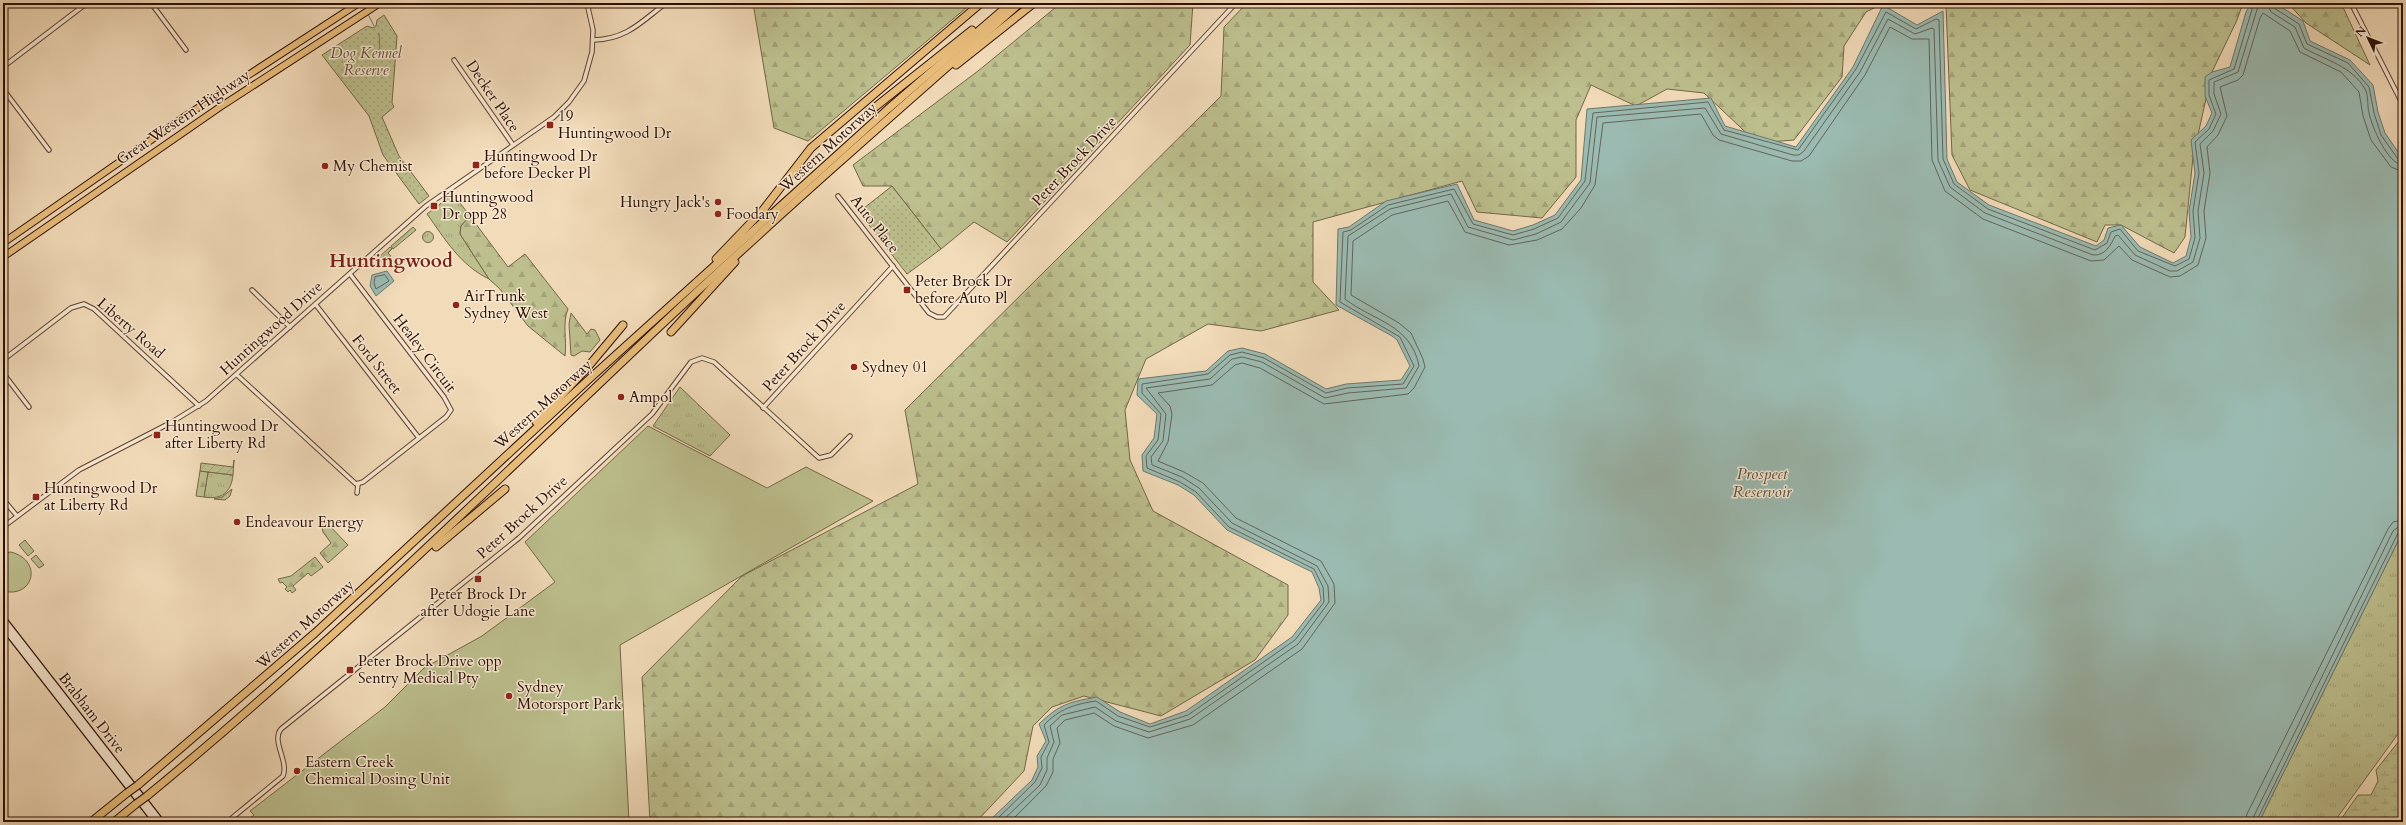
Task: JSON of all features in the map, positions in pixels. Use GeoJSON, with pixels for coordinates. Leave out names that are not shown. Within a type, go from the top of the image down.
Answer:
{"type":"FeatureCollection","features":[{"type":"Feature","properties":{"kind":"highway","name":"Great Western Highway"},"geometry":{"type":"LineString","coordinates":[[3,243],[186,115],[359,3]]}},
{"type":"Feature","properties":{"kind":"highway","name":"Great Western Highway"},"geometry":{"type":"LineString","coordinates":[[3,257],[193,125],[380,3]]}},
{"type":"Feature","properties":{"kind":"highway"},"geometry":{"type":"LineString","coordinates":[[679,299],[763,210],[811,148],[981,3]]}},
{"type":"Feature","properties":{"kind":"highway"},"geometry":{"type":"LineString","coordinates":[[869,112],[1005,3]]}},
{"type":"Feature","properties":{"kind":"highway","name":"Western Motorway"},"geometry":{"type":"LineString","coordinates":[[91,822],[138,784],[315,633],[522,440],[865,130],[1010,3]]}},
{"type":"Feature","properties":{"kind":"highway","name":"Western Motorway"},"geometry":{"type":"LineString","coordinates":[[114,822],[259,702],[390,584],[750,244],[909,100],[1020,3]]}},
{"type":"Feature","properties":{"kind":"highway"},"geometry":{"type":"LineString","coordinates":[[909,100],[1034,3]]}},
{"type":"Feature","properties":{"kind":"highway"},"geometry":{"type":"LineString","coordinates":[[186,115],[193,125]]}},
{"type":"Feature","properties":{"kind":"highway"},"geometry":{"type":"LineString","coordinates":[[671,332],[725,275],[750,244]]}},
{"type":"Feature","properties":{"kind":"highway"},"geometry":{"type":"LineString","coordinates":[[522,440],[522,436],[588,368],[623,325]]}},
{"type":"Feature","properties":{"kind":"highway"},"geometry":{"type":"LineString","coordinates":[[390,584],[505,489]]}},
{"type":"Feature","properties":{"kind":"main road","name":"Brabham Drive"},"geometry":{"type":"LineString","coordinates":[[3,620],[161,822]]}},
{"type":"Feature","properties":{"kind":"main road","name":"Brabham Drive"},"geometry":{"type":"LineString","coordinates":[[3,626],[156,822]]}},
{"type":"Feature","properties":{"kind":"street"},"geometry":{"type":"LineString","coordinates":[[3,67],[87,3]]}},
{"type":"Feature","properties":{"kind":"street"},"geometry":{"type":"LineString","coordinates":[[151,3],[186,50]]}},
{"type":"Feature","properties":{"kind":"street","name":"Huntingwood Drive"},"geometry":{"type":"LineString","coordinates":[[3,527],[79,470],[199,406],[237,375],[426,206],[554,117],[569,102],[586,75],[594,40],[592,21],[587,3]]}},
{"type":"Feature","properties":{"kind":"street"},"geometry":{"type":"LineString","coordinates":[[594,40],[615,38],[624,35],[666,3]]}},
{"type":"Feature","properties":{"kind":"street","name":"Peter Brock Drive"},"geometry":{"type":"LineString","coordinates":[[227,822],[283,776],[284,763],[278,735],[281,729],[519,538],[652,414],[690,362],[702,358],[714,362],[763,408],[893,266],[929,313],[937,317],[947,315],[1236,3]]}},
{"type":"Feature","properties":{"kind":"street"},"geometry":{"type":"LineString","coordinates":[[2351,3],[2403,105]]}},
{"type":"Feature","properties":{"kind":"street","name":"Decker Place"},"geometry":{"type":"LineString","coordinates":[[454,60],[513,145]]}},
{"type":"Feature","properties":{"kind":"street"},"geometry":{"type":"LineString","coordinates":[[3,89],[49,150]]}},
{"type":"Feature","properties":{"kind":"street","name":"Auto Place"},"geometry":{"type":"LineString","coordinates":[[838,196],[893,266]]}},
{"type":"Feature","properties":{"kind":"street","name":"Healey Circuit"},"geometry":{"type":"LineString","coordinates":[[350,274],[450,407],[450,413],[446,417],[363,482],[358,484]]}},
{"type":"Feature","properties":{"kind":"street"},"geometry":{"type":"LineString","coordinates":[[252,290],[290,327]]}},
{"type":"Feature","properties":{"kind":"street","name":"Liberty Road"},"geometry":{"type":"LineString","coordinates":[[3,360],[71,308],[84,304],[94,308],[199,406]]}},
{"type":"Feature","properties":{"kind":"street","name":"Ford Street"},"geometry":{"type":"LineString","coordinates":[[316,304],[419,438]]}},
{"type":"Feature","properties":{"kind":"street"},"geometry":{"type":"LineString","coordinates":[[3,373],[29,407]]}},
{"type":"Feature","properties":{"kind":"street"},"geometry":{"type":"LineString","coordinates":[[237,375],[353,482],[358,484],[357,493]]}},
{"type":"Feature","properties":{"kind":"street"},"geometry":{"type":"LineString","coordinates":[[763,408],[818,458],[831,455],[850,436]]}},
{"type":"Feature","properties":{"kind":"street"},"geometry":{"type":"LineString","coordinates":[[3,499],[17,516]]}},
{"type":"Feature","properties":{"kind":"green space"},"geometry":{"type":"Polygon","coordinates":[[[753,3],[972,3],[808,141],[774,128],[753,3]]]}},
{"type":"Feature","properties":{"kind":"green space"},"geometry":{"type":"Polygon","coordinates":[[[1061,3],[1193,3],[1190,45],[1007,242],[974,222],[941,249],[892,186],[863,186],[853,165],[978,71],[1061,3]]]}},
{"type":"Feature","properties":{"kind":"green space"},"geometry":{"type":"Polygon","coordinates":[[[1247,3],[1884,3],[1866,12],[1844,46],[1842,77],[1794,140],[1757,143],[1704,93],[1667,89],[1636,106],[1591,85],[1576,120],[1576,177],[1542,218],[1477,212],[1462,181],[1313,222],[1313,282],[1339,310],[1261,331],[1208,324],[1146,359],[1125,410],[1130,460],[1153,511],[1288,585],[1288,615],[1255,660],[1161,716],[1084,696],[1052,707],[1033,726],[1024,771],[976,822],[650,822],[642,677],[742,576],[918,484],[905,410],[1221,96],[1224,27],[1247,3]]]}},
{"type":"Feature","properties":{"kind":"green space"},"geometry":{"type":"Polygon","coordinates":[[[1892,3],[2243,3],[2237,20],[2212,72],[2193,157],[2185,237],[2174,253],[2121,225],[2105,225],[2097,242],[1970,190],[1952,155],[1946,5],[1892,3]]]}},
{"type":"Feature","properties":{"kind":"green space"},"geometry":{"type":"Polygon","coordinates":[[[2288,3],[2341,3],[2370,65],[2306,23],[2288,3]]]}},
{"type":"Feature","properties":{"kind":"green space","name":"Dog Kennel Reserve"},"geometry":{"type":"Polygon","coordinates":[[[384,15],[397,36],[392,103],[394,107],[382,117],[399,156],[429,196],[419,204],[383,155],[369,116],[322,55],[367,26],[373,28],[376,26],[377,20],[384,15]]]}},
{"type":"Feature","properties":{"kind":"green space"},"geometry":{"type":"Polygon","coordinates":[[[892,186],[941,249],[907,274],[859,212],[892,186]]]}},
{"type":"Feature","properties":{"kind":"green space"},"geometry":{"type":"Polygon","coordinates":[[[453,194],[470,216],[461,226],[460,234],[489,279],[461,259],[427,214],[453,194]]]}},
{"type":"Feature","properties":{"kind":"green space"},"geometry":{"type":"Polygon","coordinates":[[[470,216],[508,267],[525,254],[568,309],[565,320],[565,356],[528,326],[500,289],[489,279],[460,234],[461,226],[470,216]]]}},
{"type":"Feature","properties":{"kind":"green space"},"geometry":{"type":"Polygon","coordinates":[[[413,227],[416,230],[393,249],[391,246],[413,227]]]}},
{"type":"Feature","properties":{"kind":"green space"},"geometry":{"type":"Polygon","coordinates":[[[426,232],[430,232],[432,233],[432,241],[426,242],[423,239],[423,235],[426,232]]]}},
{"type":"Feature","properties":{"kind":"green space"},"geometry":{"type":"Polygon","coordinates":[[[390,247],[392,249],[388,253],[391,256],[379,262],[378,258],[390,247]]]}},
{"type":"Feature","properties":{"kind":"green space"},"geometry":{"type":"Polygon","coordinates":[[[571,313],[587,334],[591,329],[595,330],[600,340],[590,352],[582,351],[574,356],[571,355],[569,324],[571,313]]]}},
{"type":"Feature","properties":{"kind":"green space"},"geometry":{"type":"Polygon","coordinates":[[[680,387],[730,435],[710,456],[653,426],[680,387]]]}},
{"type":"Feature","properties":{"kind":"green space"},"geometry":{"type":"Polygon","coordinates":[[[648,426],[767,488],[806,467],[873,501],[620,645],[629,822],[245,822],[254,815],[250,811],[385,707],[424,668],[482,636],[555,582],[525,542],[648,426]]]}},
{"type":"Feature","properties":{"kind":"green space"},"geometry":{"type":"Polygon","coordinates":[[[234,460],[233,475],[200,471],[201,463],[233,467],[234,460]]]}},
{"type":"Feature","properties":{"kind":"green space"},"geometry":{"type":"Polygon","coordinates":[[[200,471],[208,472],[204,497],[196,496],[200,471]]]}},
{"type":"Feature","properties":{"kind":"green space"},"geometry":{"type":"Polygon","coordinates":[[[208,472],[233,475],[230,486],[224,494],[210,498],[204,497],[208,472]]]}},
{"type":"Feature","properties":{"kind":"green space"},"geometry":{"type":"Polygon","coordinates":[[[232,489],[230,496],[225,500],[214,499],[222,497],[232,489]]]}},
{"type":"Feature","properties":{"kind":"green space"},"geometry":{"type":"Polygon","coordinates":[[[324,520],[348,545],[328,563],[320,553],[331,543],[323,532],[321,523],[324,520]]]}},
{"type":"Feature","properties":{"kind":"green space"},"geometry":{"type":"Polygon","coordinates":[[[2403,531],[2403,727],[2334,822],[2259,822],[2403,531]]]}},
{"type":"Feature","properties":{"kind":"green space"},"geometry":{"type":"Polygon","coordinates":[[[25,540],[34,551],[28,556],[19,545],[25,540]]]}},
{"type":"Feature","properties":{"kind":"green space"},"geometry":{"type":"Polygon","coordinates":[[[11,552],[21,557],[28,563],[31,570],[31,578],[27,585],[22,590],[13,592],[3,591],[3,553],[11,552]]]}},
{"type":"Feature","properties":{"kind":"green space"},"geometry":{"type":"Polygon","coordinates":[[[36,555],[44,565],[39,568],[31,559],[36,555]]]}},
{"type":"Feature","properties":{"kind":"green space"},"geometry":{"type":"Polygon","coordinates":[[[315,557],[323,567],[311,576],[308,573],[293,586],[296,590],[292,593],[290,590],[288,592],[285,589],[287,587],[282,582],[280,583],[278,579],[291,576],[315,557]]]}},
{"type":"Feature","properties":{"kind":"green space"},"geometry":{"type":"Polygon","coordinates":[[[2403,736],[2403,822],[2339,822],[2358,795],[2371,795],[2378,781],[2376,770],[2403,736]]]}},
{"type":"Feature","properties":{"kind":"water","name":"Prospect Reservoir"},"geometry":{"type":"Polygon","coordinates":[[[2251,3],[2274,3],[2303,21],[2310,41],[2350,60],[2373,85],[2378,112],[2385,133],[2403,159],[2403,531],[2259,822],[988,822],[1032,780],[1038,767],[1037,756],[1046,741],[1039,724],[1059,708],[1072,702],[1097,697],[1120,712],[1150,724],[1186,711],[1292,637],[1321,600],[1319,588],[1312,572],[1227,530],[1194,495],[1178,485],[1143,471],[1142,455],[1154,438],[1157,414],[1137,395],[1138,379],[1206,371],[1228,351],[1242,348],[1265,354],[1326,389],[1346,384],[1401,380],[1410,366],[1397,340],[1336,305],[1338,229],[1349,227],[1386,201],[1457,184],[1474,220],[1513,231],[1533,225],[1555,215],[1581,180],[1587,109],[1711,98],[1725,126],[1796,147],[1853,67],[1883,5],[1917,25],[1943,11],[1947,159],[1957,182],[1989,205],[2096,246],[2104,240],[2108,228],[2121,225],[2140,247],[2173,263],[2186,256],[2191,237],[2189,211],[2195,173],[2191,140],[2206,126],[2212,113],[2205,96],[2205,77],[2212,72],[2230,67],[2246,12],[2251,3]]]}},
{"type":"Feature","properties":{"kind":"water"},"geometry":{"type":"Polygon","coordinates":[[[387,271],[394,281],[376,296],[370,286],[372,275],[387,271]]]}},
{"type":"Feature","properties":{"kind":"waterway"},"geometry":{"type":"LineString","coordinates":[[368,14],[374,26]]}},
{"type":"Feature","properties":{"kind":"waterway"},"geometry":{"type":"LineString","coordinates":[[379,33],[380,52]]}},
{"type":"Feature","properties":{"kind":"place","name":"19 Huntingwood Dr"},"geometry":{"type":"Point","coordinates":[550,125]}},
{"type":"Feature","properties":{"kind":"place","name":"Huntingwood Dr before Decker Pl"},"geometry":{"type":"Point","coordinates":[476,165]}},
{"type":"Feature","properties":{"kind":"place","name":"My Chemist"},"geometry":{"type":"Point","coordinates":[325,166]}},
{"type":"Feature","properties":{"kind":"place","name":"Hungry Jack's"},"geometry":{"type":"Point","coordinates":[718,202]}},
{"type":"Feature","properties":{"kind":"place","name":"Huntingwood Dr opp 28"},"geometry":{"type":"Point","coordinates":[434,206]}},
{"type":"Feature","properties":{"kind":"place","name":"Foodary"},"geometry":{"type":"Point","coordinates":[718,214]}},
{"type":"Feature","properties":{"kind":"place","name":"Peter Brock Dr before Auto Pl"},"geometry":{"type":"Point","coordinates":[907,290]}},
{"type":"Feature","properties":{"kind":"place","name":"AirTrunk Sydney West"},"geometry":{"type":"Point","coordinates":[456,305]}},
{"type":"Feature","properties":{"kind":"place","name":"Sydney 01"},"geometry":{"type":"Point","coordinates":[854,367]}},
{"type":"Feature","properties":{"kind":"place","name":"Ampol"},"geometry":{"type":"Point","coordinates":[621,397]}},
{"type":"Feature","properties":{"kind":"place","name":"Huntingwood Dr after Liberty Rd"},"geometry":{"type":"Point","coordinates":[157,435]}},
{"type":"Feature","properties":{"kind":"place","name":"Huntingwood Dr at Liberty Rd"},"geometry":{"type":"Point","coordinates":[36,497]}},
{"type":"Feature","properties":{"kind":"place","name":"Endeavour Energy"},"geometry":{"type":"Point","coordinates":[237,522]}},
{"type":"Feature","properties":{"kind":"place","name":"Peter Brock Dr after Udogie Lane"},"geometry":{"type":"Point","coordinates":[478,579]}},
{"type":"Feature","properties":{"kind":"place","name":"Peter Brock Drive opp Sentry Medical Pty"},"geometry":{"type":"Point","coordinates":[350,670]}},
{"type":"Feature","properties":{"kind":"place","name":"Sydney Motorsport Park"},"geometry":{"type":"Point","coordinates":[509,696]}},
{"type":"Feature","properties":{"kind":"place","name":"Eastern Creek Chemical Dosing Unit"},"geometry":{"type":"Point","coordinates":[297,771]}},
{"type":"Feature","properties":{"kind":"district","name":"Huntingwood"},"geometry":{"type":"Point","coordinates":[391,261]}}]}
